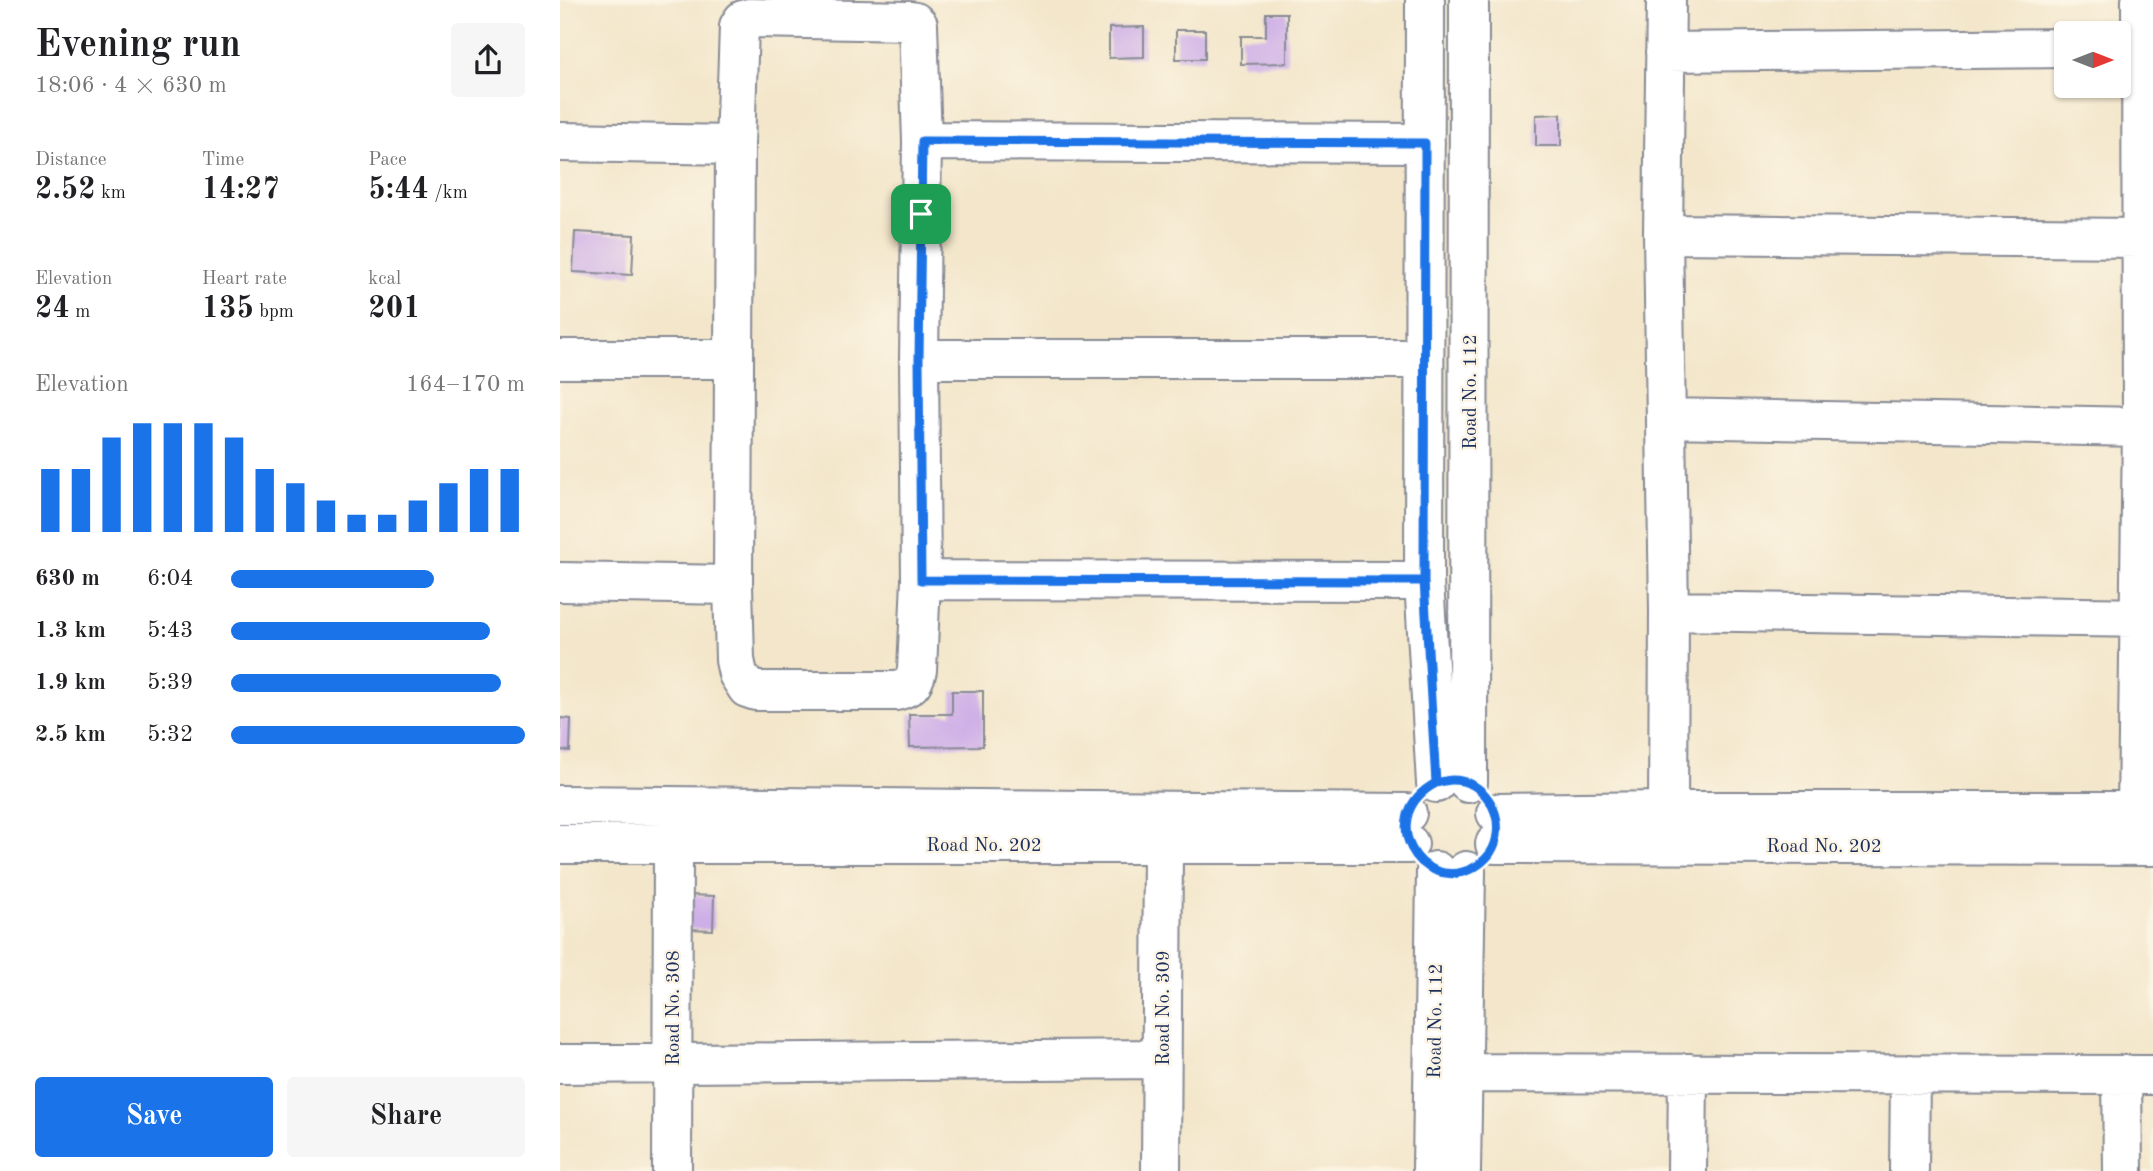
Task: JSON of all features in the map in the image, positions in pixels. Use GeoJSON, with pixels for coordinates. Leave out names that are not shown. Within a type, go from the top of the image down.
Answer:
{"type":"FeatureCollection","features":[{"type":"Feature","properties":{"kind":"street"},"geometry":{"type":"LineString","coordinates":[[1425,0],[1424,581],[1452,783]]}},
{"type":"Feature","properties":{"kind":"street","name":"Road No. 112"},"geometry":{"type":"LineString","coordinates":[[1452,783],[1469,0]]}},
{"type":"Feature","properties":{"kind":"street"},"geometry":{"type":"LineString","coordinates":[[1666,0],[1663,234],[1669,611],[1668,811]]}},
{"type":"Feature","properties":{"kind":"street"},"geometry":{"type":"LineString","coordinates":[[2132,38],[2141,0]]}},
{"type":"Feature","properties":{"kind":"street"},"geometry":{"type":"LineString","coordinates":[[893,11],[918,25],[922,141],[919,359],[921,580],[915,682],[896,691],[756,691],[747,688],[738,674],[735,660],[733,585],[735,145],[739,26],[743,20],[749,18],[893,11]]}},
{"type":"Feature","properties":{"kind":"street"},"geometry":{"type":"LineString","coordinates":[[1665,52],[2054,48]]}},
{"type":"Feature","properties":{"kind":"street"},"geometry":{"type":"LineString","coordinates":[[2132,79],[2142,238],[2145,811]]}},
{"type":"Feature","properties":{"kind":"street"},"geometry":{"type":"LineString","coordinates":[[922,141],[1425,143]]}},
{"type":"Feature","properties":{"kind":"street"},"geometry":{"type":"LineString","coordinates":[[560,142],[735,145]]}},
{"type":"Feature","properties":{"kind":"street"},"geometry":{"type":"LineString","coordinates":[[1663,234],[2142,238]]}},
{"type":"Feature","properties":{"kind":"street"},"geometry":{"type":"LineString","coordinates":[[560,359],[733,359]]}},
{"type":"Feature","properties":{"kind":"street"},"geometry":{"type":"LineString","coordinates":[[919,359],[1424,359]]}},
{"type":"Feature","properties":{"kind":"street"},"geometry":{"type":"LineString","coordinates":[[1666,418],[2142,427]]}},
{"type":"Feature","properties":{"kind":"street"},"geometry":{"type":"LineString","coordinates":[[921,580],[1424,581]]}},
{"type":"Feature","properties":{"kind":"street"},"geometry":{"type":"LineString","coordinates":[[560,583],[733,585]]}},
{"type":"Feature","properties":{"kind":"street"},"geometry":{"type":"LineString","coordinates":[[1669,611],[2146,618]]}},
{"type":"Feature","properties":{"kind":"street"},"geometry":{"type":"LineString","coordinates":[[1452,783],[1480,790],[1490,800],[1496,829],[1488,856],[1478,865],[1451,871],[1419,860],[1408,829],[1414,800],[1423,790],[1452,783]]}},
{"type":"Feature","properties":{"kind":"street","name":"Road No. 202"},"geometry":{"type":"LineString","coordinates":[[560,805],[1408,829]]}},
{"type":"Feature","properties":{"kind":"street","name":"Road No. 202"},"geometry":{"type":"LineString","coordinates":[[1496,829],[1668,811],[2145,811]]}},
{"type":"Feature","properties":{"kind":"street","name":"Road No. 202"},"geometry":{"type":"LineString","coordinates":[[560,844],[1163,845],[1408,829]]}},
{"type":"Feature","properties":{"kind":"street","name":"Road No. 202"},"geometry":{"type":"LineString","coordinates":[[1496,829],[2153,846]]}},
{"type":"Feature","properties":{"kind":"street","name":"Road No. 308"},"geometry":{"type":"LineString","coordinates":[[672,1171],[673,844]]}},
{"type":"Feature","properties":{"kind":"street","name":"Road No. 309"},"geometry":{"type":"LineString","coordinates":[[1161,1171],[1163,845]]}},
{"type":"Feature","properties":{"kind":"street","name":"Road No. 112"},"geometry":{"type":"LineString","coordinates":[[1451,871],[1461,1073],[1461,1171]]}},
{"type":"Feature","properties":{"kind":"street","name":"Road No. 112"},"geometry":{"type":"LineString","coordinates":[[1432,1171],[1451,871]]}},
{"type":"Feature","properties":{"kind":"street"},"geometry":{"type":"LineString","coordinates":[[560,1064],[1161,1059]]}},
{"type":"Feature","properties":{"kind":"street"},"geometry":{"type":"LineString","coordinates":[[1461,1073],[2137,1075],[2123,1171]]}},
{"type":"Feature","properties":{"kind":"street"},"geometry":{"type":"LineString","coordinates":[[1687,1171],[1688,1073]]}},
{"type":"Feature","properties":{"kind":"street"},"geometry":{"type":"LineString","coordinates":[[1909,1171],[1910,1074]]}},
{"type":"Feature","properties":{"kind":"building"},"geometry":{"type":"Polygon","coordinates":[[[1266,13],[1287,13],[1287,63],[1241,64],[1241,36],[1266,36],[1266,13]]]}},
{"type":"Feature","properties":{"kind":"building"},"geometry":{"type":"Polygon","coordinates":[[[1144,27],[1144,57],[1109,58],[1109,28],[1144,27]]]}},
{"type":"Feature","properties":{"kind":"building"},"geometry":{"type":"Polygon","coordinates":[[[1176,30],[1205,30],[1205,59],[1176,59],[1176,30]]]}},
{"type":"Feature","properties":{"kind":"building"},"geometry":{"type":"Polygon","coordinates":[[[1561,114],[1561,146],[1536,146],[1536,115],[1561,114]]]}},
{"type":"Feature","properties":{"kind":"building"},"geometry":{"type":"Polygon","coordinates":[[[575,232],[634,235],[632,275],[573,272],[575,232]]]}},
{"type":"Feature","properties":{"kind":"building"},"geometry":{"type":"Polygon","coordinates":[[[952,691],[983,691],[983,746],[910,747],[909,714],[952,714],[952,691]]]}},
{"type":"Feature","properties":{"kind":"building"},"geometry":{"type":"Polygon","coordinates":[[[560,718],[571,719],[570,751],[560,750],[560,718]]]}},
{"type":"Feature","properties":{"kind":"building"},"geometry":{"type":"Polygon","coordinates":[[[689,895],[714,896],[713,930],[688,929],[689,895]]]}},
{"type":"Feature","properties":{"kind":"route"},"geometry":{"type":"LineString","coordinates":[[921,214],[921,580],[1424,581],[1436,783],[1423,790],[1414,800],[1407,813],[1406,829],[1409,844],[1419,860],[1436,870],[1451,873],[1466,871],[1478,865],[1488,856],[1495,844],[1498,829],[1490,800],[1468,783],[1452,780],[1436,783],[1430,682],[1424,581],[1425,143],[922,141],[921,214]]}}]}
